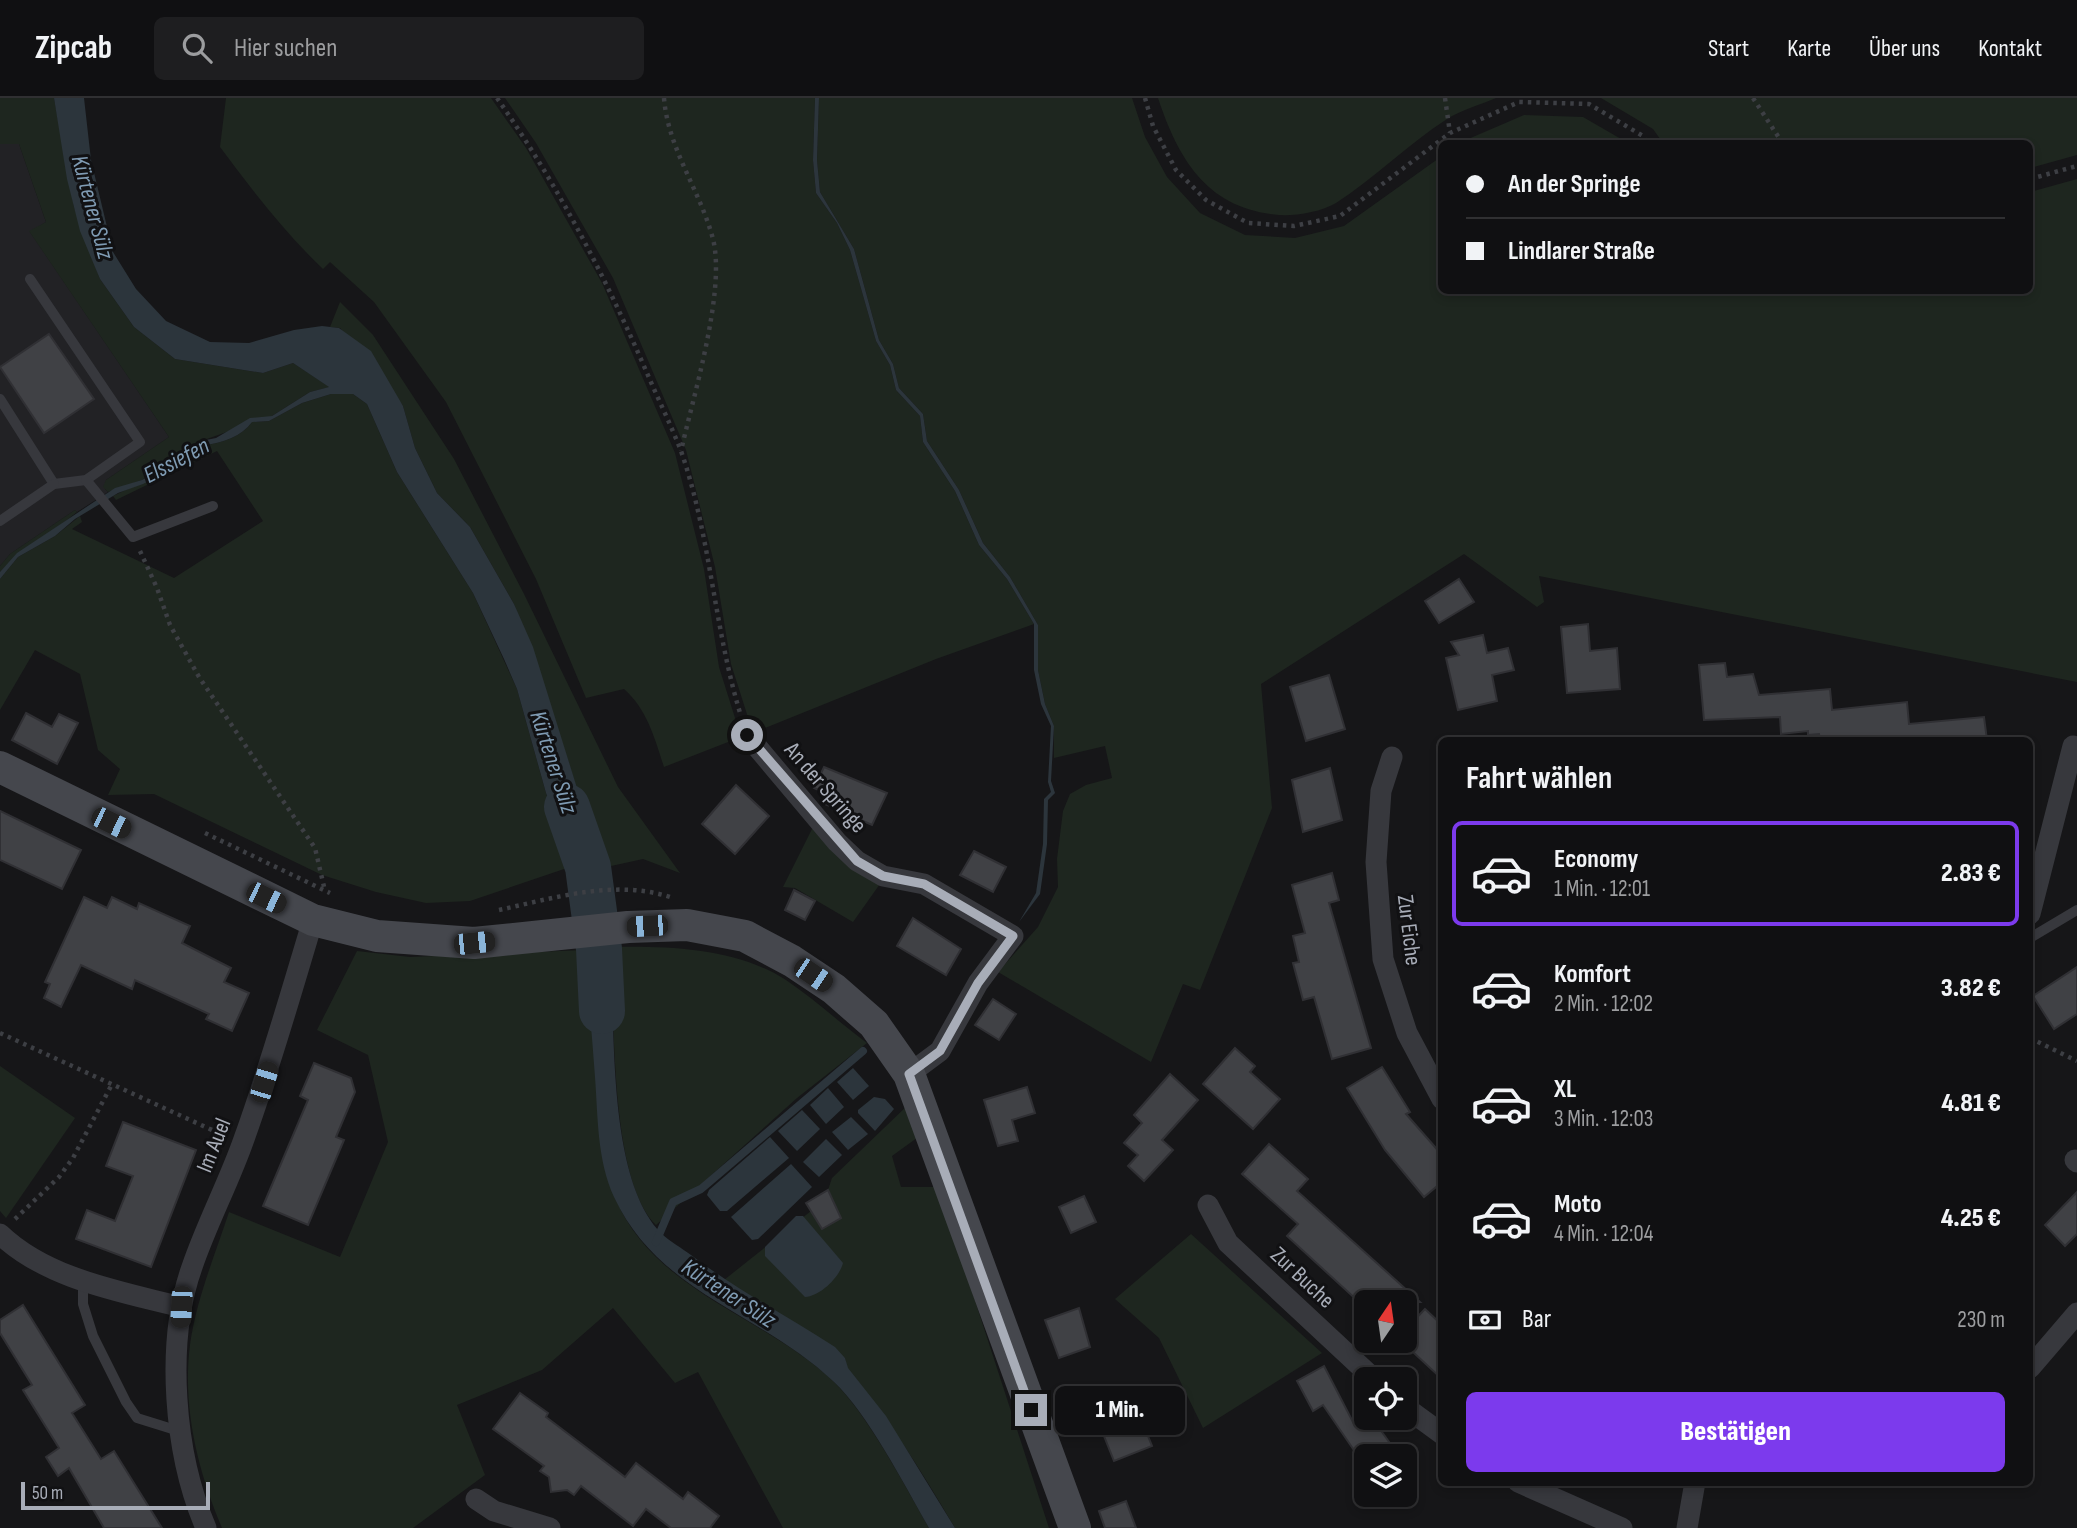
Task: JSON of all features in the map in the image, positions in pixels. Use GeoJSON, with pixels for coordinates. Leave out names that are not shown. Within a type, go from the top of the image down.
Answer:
{"type":"FeatureCollection","features":[{"type":"Feature","properties":{"kind":"main road"},"geometry":{"type":"LineString","coordinates":[[0,767],[313,920],[377,936],[425,942],[474,943],[628,927],[687,925],[745,936],[792,961],[834,989],[874,1024],[909,1074],[1075,1528]]}},
{"type":"Feature","properties":{"kind":"street","name":"An der Springe"},"geometry":{"type":"LineString","coordinates":[[747,735],[857,861],[883,876],[924,884],[1013,936],[978,983],[940,1051],[909,1074]]}},
{"type":"Feature","properties":{"kind":"street"},"geometry":{"type":"LineString","coordinates":[[2033,892],[2036,869],[2073,746]]}},
{"type":"Feature","properties":{"kind":"street","name":"Zur Eiche"},"geometry":{"type":"LineString","coordinates":[[1392,757],[1381,791],[1376,862],[1383,959],[1407,1033],[1438,1091]]}},
{"type":"Feature","properties":{"kind":"street","name":"Im Auel"},"geometry":{"type":"LineString","coordinates":[[206,1528],[189,1476],[176,1394],[181,1307],[208,1225],[243,1144],[313,920]]}},
{"type":"Feature","properties":{"kind":"street","name":"Zur Buche"},"geometry":{"type":"LineString","coordinates":[[1208,1205],[1228,1244],[1361,1367]]}},
{"type":"Feature","properties":{"kind":"street"},"geometry":{"type":"LineString","coordinates":[[1,1235],[49,1268],[181,1307]]}},
{"type":"Feature","properties":{"kind":"street"},"geometry":{"type":"LineString","coordinates":[[2033,1364],[2077,1313]]}},
{"type":"Feature","properties":{"kind":"street"},"geometry":{"type":"LineString","coordinates":[[1417,1416],[1438,1431]]}},
{"type":"Feature","properties":{"kind":"street"},"geometry":{"type":"LineString","coordinates":[[1527,1486],[1622,1528]]}},
{"type":"Feature","properties":{"kind":"street"},"geometry":{"type":"LineString","coordinates":[[1686,1528],[1694,1486]]}},
{"type":"Feature","properties":{"kind":"street"},"geometry":{"type":"LineString","coordinates":[[476,1499],[494,1511],[550,1528]]}},
{"type":"Feature","properties":{"kind":"lane"},"geometry":{"type":"LineString","coordinates":[[0,521],[54,484],[86,480],[140,442],[30,279]]}},
{"type":"Feature","properties":{"kind":"lane"},"geometry":{"type":"LineString","coordinates":[[0,399],[54,484]]}},
{"type":"Feature","properties":{"kind":"lane"},"geometry":{"type":"LineString","coordinates":[[86,480],[133,537],[213,506]]}},
{"type":"Feature","properties":{"kind":"lane"},"geometry":{"type":"LineString","coordinates":[[2033,936],[2077,910]]}},
{"type":"Feature","properties":{"kind":"lane"},"geometry":{"type":"LineString","coordinates":[[83,1279],[83,1304],[93,1336],[125,1402],[137,1418],[182,1432]]}},
{"type":"Feature","properties":{"kind":"path"},"geometry":{"type":"LineString","coordinates":[[497,98],[530,146],[607,281],[681,452],[710,567],[725,666],[747,735]]}},
{"type":"Feature","properties":{"kind":"path"},"geometry":{"type":"LineString","coordinates":[[664,98],[665,115],[680,161],[700,199],[714,243],[715,280],[710,318],[681,452]]}},
{"type":"Feature","properties":{"kind":"path"},"geometry":{"type":"LineString","coordinates":[[1145,98],[1153,126],[1176,170],[1206,201],[1248,223],[1294,226],[1340,216],[1438,143]]}},
{"type":"Feature","properties":{"kind":"path"},"geometry":{"type":"LineString","coordinates":[[1445,98],[1450,134]]}},
{"type":"Feature","properties":{"kind":"path"},"geometry":{"type":"LineString","coordinates":[[1753,98],[1780,140]]}},
{"type":"Feature","properties":{"kind":"path"},"geometry":{"type":"LineString","coordinates":[[1442,140],[1519,102],[1588,104],[1643,136],[1645,140]]}},
{"type":"Feature","properties":{"kind":"path"},"geometry":{"type":"LineString","coordinates":[[2033,178],[2077,166]]}},
{"type":"Feature","properties":{"kind":"path"},"geometry":{"type":"LineString","coordinates":[[133,537],[157,588],[170,625],[199,677],[315,848],[325,891]]}},
{"type":"Feature","properties":{"kind":"path"},"geometry":{"type":"LineString","coordinates":[[201,831],[336,895]]}},
{"type":"Feature","properties":{"kind":"path"},"geometry":{"type":"LineString","coordinates":[[494,911],[567,895],[620,890]]}},
{"type":"Feature","properties":{"kind":"path"},"geometry":{"type":"LineString","coordinates":[[0,1033],[243,1144]]}},
{"type":"Feature","properties":{"kind":"path"},"geometry":{"type":"LineString","coordinates":[[2033,1039],[2077,1061]]}},
{"type":"Feature","properties":{"kind":"path"},"geometry":{"type":"LineString","coordinates":[[1,1235],[18,1214],[50,1186],[73,1158],[111,1086]]}},
{"type":"Feature","properties":{"kind":"shaded area"},"geometry":{"type":"Polygon","coordinates":[[[0,98],[54,98],[74,207],[100,279],[134,327],[175,359],[263,373],[293,363],[330,387],[310,392],[272,416],[201,441],[185,457],[142,480],[108,492],[103,487],[106,480],[169,437],[29,231],[46,222],[19,144],[0,144],[0,98]]]}},
{"type":"Feature","properties":{"kind":"shaded area"},"geometry":{"type":"Polygon","coordinates":[[[226,98],[491,98],[526,148],[602,283],[675,453],[704,569],[719,667],[741,737],[664,767],[644,715],[624,689],[586,698],[536,579],[446,402],[374,302],[330,262],[323,269],[309,255],[269,210],[220,147],[226,98]]]}},
{"type":"Feature","properties":{"kind":"shaded area"},"geometry":{"type":"Polygon","coordinates":[[[505,98],[815,98],[813,160],[816,193],[837,223],[850,250],[876,341],[890,365],[896,390],[920,416],[923,442],[955,491],[979,545],[1007,579],[1034,624],[936,659],[753,733],[731,664],[715,567],[686,450],[613,278],[536,143],[505,98]]]}},
{"type":"Feature","properties":{"kind":"shaded area"},"geometry":{"type":"Polygon","coordinates":[[[819,98],[1132,98],[1145,137],[1167,177],[1200,213],[1245,235],[1295,238],[1344,226],[1438,159],[1438,294],[2033,294],[2033,191],[2077,179],[2077,682],[1539,576],[1544,602],[1537,607],[1464,554],[1261,684],[1272,808],[1200,990],[1183,984],[1151,1062],[998,972],[1038,927],[1058,887],[1057,859],[1063,811],[1070,794],[1086,785],[1112,778],[1105,746],[1054,758],[1054,726],[1045,704],[1038,670],[1038,625],[1010,577],[983,543],[959,490],[927,441],[923,414],[899,388],[893,364],[879,340],[854,249],[820,192],[817,160],[819,98]]]}},
{"type":"Feature","properties":{"kind":"shaded area"},"geometry":{"type":"Polygon","coordinates":[[[1158,98],[1496,98],[1447,119],[1336,203],[1316,211],[1279,215],[1254,211],[1233,203],[1215,192],[1200,178],[1176,142],[1158,98]]]}},
{"type":"Feature","properties":{"kind":"shaded area"},"geometry":{"type":"Polygon","coordinates":[[[1601,98],[2077,98],[2077,155],[2033,167],[2033,140],[1661,140],[1653,129],[1601,98]]]}},
{"type":"Feature","properties":{"kind":"shaded area"},"geometry":{"type":"Polygon","coordinates":[[[1524,115],[1583,117],[1623,140],[1466,140],[1524,115]]]}},
{"type":"Feature","properties":{"kind":"shaded area"},"geometry":{"type":"Polygon","coordinates":[[[0,144],[19,144],[46,222],[30,232],[169,437],[106,480],[105,489],[108,492],[77,512],[75,510],[10,554],[0,566],[0,144]]]}},
{"type":"Feature","properties":{"kind":"shaded area"},"geometry":{"type":"Polygon","coordinates":[[[340,302],[373,335],[454,459],[524,594],[618,787],[680,873],[643,859],[602,868],[550,704],[514,604],[470,527],[437,493],[415,448],[403,406],[340,328],[330,327],[340,302]]]}},
{"type":"Feature","properties":{"kind":"shaded area"},"geometry":{"type":"Polygon","coordinates":[[[331,394],[353,394],[367,404],[397,472],[473,593],[517,689],[546,793],[573,866],[470,901],[426,903],[376,892],[322,875],[154,794],[108,795],[120,769],[98,750],[80,674],[35,650],[0,710],[0,579],[18,557],[55,536],[80,516],[82,522],[72,529],[174,578],[263,521],[217,451],[116,500],[113,496],[195,457],[205,445],[225,441],[237,435],[252,422],[269,421],[302,403],[331,394]]]}},
{"type":"Feature","properties":{"kind":"shaded area"},"geometry":{"type":"Polygon","coordinates":[[[75,510],[77,512],[0,572],[0,566],[10,554],[75,510]]]}},
{"type":"Feature","properties":{"kind":"shaded area"},"geometry":{"type":"Polygon","coordinates":[[[815,823],[882,881],[853,922],[795,888],[783,887],[815,823]]]}},
{"type":"Feature","properties":{"kind":"shaded area"},"geometry":{"type":"Polygon","coordinates":[[[612,947],[702,951],[746,961],[786,980],[867,1043],[797,1098],[656,1225],[641,1204],[623,1140],[615,1064],[612,947]]]}},
{"type":"Feature","properties":{"kind":"shaded area"},"geometry":{"type":"Polygon","coordinates":[[[585,950],[611,1182],[615,1197],[633,1230],[656,1257],[683,1280],[807,1359],[834,1382],[873,1432],[929,1528],[783,1528],[698,1372],[675,1383],[613,1308],[542,1370],[457,1405],[485,1475],[413,1528],[222,1528],[199,1462],[190,1416],[188,1369],[197,1311],[229,1212],[340,1257],[388,1142],[368,1055],[317,1030],[357,951],[410,957],[585,950]]]}},
{"type":"Feature","properties":{"kind":"shaded area"},"geometry":{"type":"Polygon","coordinates":[[[0,1066],[75,1118],[6,1218],[0,1211],[0,1066]]]}},
{"type":"Feature","properties":{"kind":"shaded area"},"geometry":{"type":"Polygon","coordinates":[[[909,1104],[921,1135],[892,1156],[901,1187],[938,1187],[1049,1528],[955,1528],[877,1406],[847,1368],[845,1358],[724,1280],[811,1211],[822,1229],[841,1218],[828,1190],[832,1178],[909,1104]]]}},
{"type":"Feature","properties":{"kind":"shaded area"},"geometry":{"type":"Polygon","coordinates":[[[1191,1234],[1322,1353],[1203,1428],[1159,1338],[1115,1299],[1191,1234]]]}},
{"type":"Feature","properties":{"kind":"water"},"geometry":{"type":"Polygon","coordinates":[[[54,98],[84,98],[91,160],[113,252],[136,289],[166,321],[210,342],[249,343],[294,330],[322,326],[339,328],[371,351],[403,406],[415,448],[437,493],[470,527],[514,604],[533,647],[602,868],[573,866],[546,793],[517,689],[504,659],[473,593],[397,472],[367,404],[353,394],[331,394],[302,403],[269,421],[252,422],[232,438],[205,445],[195,457],[143,484],[118,493],[75,519],[55,536],[18,557],[0,579],[0,572],[17,553],[115,488],[142,480],[185,457],[201,441],[216,438],[250,418],[272,416],[310,392],[329,387],[293,363],[263,373],[175,359],[134,327],[100,279],[80,231],[67,179],[54,98]]]}},
{"type":"Feature","properties":{"kind":"water"},"geometry":{"type":"Polygon","coordinates":[[[815,98],[819,98],[817,160],[820,192],[854,249],[879,340],[893,364],[899,388],[923,414],[927,441],[959,490],[983,543],[1010,577],[1038,625],[1038,670],[1045,704],[1054,726],[1051,781],[1055,793],[1048,800],[1047,844],[1040,894],[1019,922],[1036,893],[1043,844],[1044,799],[1051,792],[1048,782],[1051,726],[1041,704],[1034,670],[1034,624],[1007,579],[979,545],[955,491],[923,442],[920,416],[896,390],[890,365],[876,341],[850,250],[837,223],[816,193],[813,160],[815,98]]]}},
{"type":"Feature","properties":{"kind":"water"},"geometry":{"type":"Polygon","coordinates":[[[612,947],[613,1031],[618,1107],[623,1144],[632,1179],[644,1209],[661,1233],[672,1242],[726,1280],[835,1347],[886,1416],[955,1528],[929,1528],[873,1431],[834,1382],[806,1358],[684,1280],[657,1257],[633,1230],[608,1183],[601,1153],[585,950],[612,947]]]}},
{"type":"Feature","properties":{"kind":"water"},"geometry":{"type":"Polygon","coordinates":[[[853,1068],[869,1086],[853,1100],[837,1082],[853,1068]]]}},
{"type":"Feature","properties":{"kind":"water"},"geometry":{"type":"Polygon","coordinates":[[[828,1088],[844,1107],[826,1124],[810,1105],[828,1088]]]}},
{"type":"Feature","properties":{"kind":"water"},"geometry":{"type":"Polygon","coordinates":[[[874,1097],[885,1099],[894,1109],[875,1131],[858,1113],[858,1110],[874,1097]]]}},
{"type":"Feature","properties":{"kind":"water"},"geometry":{"type":"Polygon","coordinates":[[[802,1110],[820,1129],[797,1151],[778,1131],[802,1110]]]}},
{"type":"Feature","properties":{"kind":"water"},"geometry":{"type":"Polygon","coordinates":[[[851,1117],[868,1134],[848,1150],[832,1132],[851,1117]]]}},
{"type":"Feature","properties":{"kind":"water"},"geometry":{"type":"Polygon","coordinates":[[[770,1137],[789,1158],[727,1211],[720,1211],[707,1195],[709,1190],[770,1137]]]}},
{"type":"Feature","properties":{"kind":"water"},"geometry":{"type":"Polygon","coordinates":[[[826,1139],[842,1155],[819,1177],[803,1162],[826,1139]]]}},
{"type":"Feature","properties":{"kind":"water"},"geometry":{"type":"Polygon","coordinates":[[[791,1164],[812,1187],[758,1239],[752,1240],[731,1217],[791,1164]]]}},
{"type":"Feature","properties":{"kind":"water"},"geometry":{"type":"Polygon","coordinates":[[[796,1216],[803,1216],[843,1263],[828,1285],[805,1297],[765,1256],[765,1247],[796,1216]]]}},
{"type":"Feature","properties":{"kind":"building"},"geometry":{"type":"Polygon","coordinates":[[[49,334],[94,399],[44,433],[0,367],[49,334]]]}},
{"type":"Feature","properties":{"kind":"building"},"geometry":{"type":"Polygon","coordinates":[[[1459,579],[1474,602],[1439,623],[1425,601],[1459,579]]]}},
{"type":"Feature","properties":{"kind":"building"},"geometry":{"type":"Polygon","coordinates":[[[1588,624],[1590,651],[1617,648],[1620,689],[1567,693],[1561,627],[1588,624]]]}},
{"type":"Feature","properties":{"kind":"building"},"geometry":{"type":"Polygon","coordinates":[[[1483,635],[1487,653],[1508,648],[1514,670],[1492,675],[1497,701],[1458,710],[1446,658],[1459,655],[1451,642],[1483,635]]]}},
{"type":"Feature","properties":{"kind":"building"},"geometry":{"type":"Polygon","coordinates":[[[1725,663],[1727,677],[1753,674],[1759,695],[1830,689],[1832,710],[1907,702],[1909,724],[1984,717],[1987,737],[1820,737],[1819,734],[1808,735],[1808,731],[1781,734],[1780,717],[1704,720],[1699,665],[1725,663]]]}},
{"type":"Feature","properties":{"kind":"building"},"geometry":{"type":"Polygon","coordinates":[[[1329,675],[1345,729],[1306,741],[1290,687],[1329,675]]]}},
{"type":"Feature","properties":{"kind":"building"},"geometry":{"type":"Polygon","coordinates":[[[26,713],[52,727],[59,714],[78,723],[57,764],[12,740],[26,713]]]}},
{"type":"Feature","properties":{"kind":"building"},"geometry":{"type":"Polygon","coordinates":[[[824,767],[887,793],[872,825],[825,804],[830,795],[814,788],[824,767]]]}},
{"type":"Feature","properties":{"kind":"building"},"geometry":{"type":"Polygon","coordinates":[[[1330,768],[1342,820],[1303,832],[1292,780],[1330,768]]]}},
{"type":"Feature","properties":{"kind":"building"},"geometry":{"type":"Polygon","coordinates":[[[736,785],[769,816],[735,854],[702,824],[736,785]]]}},
{"type":"Feature","properties":{"kind":"building"},"geometry":{"type":"Polygon","coordinates":[[[0,811],[81,850],[62,889],[0,860],[0,811]]]}},
{"type":"Feature","properties":{"kind":"building"},"geometry":{"type":"Polygon","coordinates":[[[974,851],[1006,867],[993,892],[960,875],[974,851]]]}},
{"type":"Feature","properties":{"kind":"building"},"geometry":{"type":"Polygon","coordinates":[[[1332,873],[1339,900],[1329,903],[1371,1048],[1332,1059],[1314,997],[1303,1000],[1293,963],[1299,962],[1293,936],[1305,933],[1292,885],[1332,873]]]}},
{"type":"Feature","properties":{"kind":"building"},"geometry":{"type":"Polygon","coordinates":[[[794,890],[815,901],[805,920],[785,910],[794,890]]]}},
{"type":"Feature","properties":{"kind":"building"},"geometry":{"type":"Polygon","coordinates":[[[84,897],[107,908],[112,897],[137,909],[139,903],[190,926],[182,943],[231,968],[224,982],[249,993],[232,1031],[206,1019],[209,1014],[135,980],[132,989],[81,965],[61,1007],[44,998],[50,984],[45,982],[84,897]]]}},
{"type":"Feature","properties":{"kind":"building"},"geometry":{"type":"Polygon","coordinates":[[[913,918],[961,949],[946,975],[897,946],[913,918]]]}},
{"type":"Feature","properties":{"kind":"building"},"geometry":{"type":"Polygon","coordinates":[[[2077,967],[2077,1014],[2054,1029],[2033,996],[2077,967]]]}},
{"type":"Feature","properties":{"kind":"building"},"geometry":{"type":"Polygon","coordinates":[[[993,999],[1016,1014],[999,1040],[975,1025],[993,999]]]}},
{"type":"Feature","properties":{"kind":"building"},"geometry":{"type":"Polygon","coordinates":[[[1235,1048],[1255,1066],[1250,1072],[1280,1099],[1253,1129],[1203,1084],[1235,1048]]]}},
{"type":"Feature","properties":{"kind":"building"},"geometry":{"type":"Polygon","coordinates":[[[314,1063],[351,1078],[355,1092],[336,1137],[344,1140],[308,1225],[263,1206],[308,1100],[300,1096],[314,1063]]]}},
{"type":"Feature","properties":{"kind":"building"},"geometry":{"type":"Polygon","coordinates":[[[1382,1067],[1410,1112],[1406,1114],[1438,1150],[1438,1185],[1424,1197],[1385,1150],[1347,1088],[1382,1067]]]}},
{"type":"Feature","properties":{"kind":"building"},"geometry":{"type":"Polygon","coordinates":[[[1170,1074],[1198,1100],[1162,1140],[1173,1150],[1144,1181],[1128,1166],[1138,1155],[1124,1143],[1142,1123],[1134,1115],[1170,1074]]]}},
{"type":"Feature","properties":{"kind":"building"},"geometry":{"type":"Polygon","coordinates":[[[1027,1087],[1035,1113],[1012,1120],[1018,1141],[998,1146],[984,1100],[1027,1087]]]}},
{"type":"Feature","properties":{"kind":"building"},"geometry":{"type":"Polygon","coordinates":[[[123,1122],[196,1150],[151,1267],[76,1239],[87,1210],[115,1221],[133,1176],[106,1166],[123,1122]]]}},
{"type":"Feature","properties":{"kind":"building"},"geometry":{"type":"Polygon","coordinates":[[[1269,1144],[1308,1179],[1297,1191],[1407,1290],[1354,1290],[1354,1297],[1287,1236],[1298,1224],[1242,1174],[1269,1144]]]}},
{"type":"Feature","properties":{"kind":"building"},"geometry":{"type":"Polygon","coordinates":[[[828,1190],[841,1218],[822,1229],[806,1203],[828,1190]]]}},
{"type":"Feature","properties":{"kind":"building"},"geometry":{"type":"Polygon","coordinates":[[[2077,1192],[2077,1234],[2065,1246],[2045,1225],[2077,1192]]]}},
{"type":"Feature","properties":{"kind":"building"},"geometry":{"type":"Polygon","coordinates":[[[1084,1196],[1096,1222],[1071,1233],[1059,1207],[1084,1196]]]}},
{"type":"Feature","properties":{"kind":"building"},"geometry":{"type":"Polygon","coordinates":[[[23,1305],[85,1405],[72,1413],[101,1459],[114,1451],[162,1528],[104,1528],[69,1468],[58,1476],[46,1457],[59,1448],[23,1390],[32,1385],[0,1333],[0,1320],[23,1305]]]}},
{"type":"Feature","properties":{"kind":"building"},"geometry":{"type":"Polygon","coordinates":[[[1079,1308],[1090,1347],[1059,1358],[1045,1320],[1079,1308]]]}},
{"type":"Feature","properties":{"kind":"building"},"geometry":{"type":"Polygon","coordinates":[[[1425,1309],[1438,1321],[1438,1375],[1414,1353],[1418,1353],[1418,1316],[1425,1309]]]}},
{"type":"Feature","properties":{"kind":"building"},"geometry":{"type":"Polygon","coordinates":[[[1324,1366],[1354,1424],[1354,1430],[1381,1430],[1390,1444],[1354,1444],[1354,1450],[1323,1405],[1313,1411],[1297,1381],[1324,1366]]]}},
{"type":"Feature","properties":{"kind":"building"},"geometry":{"type":"Polygon","coordinates":[[[520,1393],[548,1413],[546,1417],[625,1477],[636,1463],[683,1499],[688,1492],[719,1516],[710,1528],[671,1528],[646,1509],[633,1526],[581,1486],[574,1495],[567,1490],[551,1492],[549,1477],[540,1471],[544,1466],[493,1429],[520,1393]]]}},
{"type":"Feature","properties":{"kind":"building"},"geometry":{"type":"Polygon","coordinates":[[[1131,1394],[1152,1446],[1114,1461],[1100,1426],[1112,1421],[1105,1404],[1131,1394]]]}},
{"type":"Feature","properties":{"kind":"building"},"geometry":{"type":"Polygon","coordinates":[[[1126,1501],[1136,1528],[1105,1528],[1099,1511],[1126,1501]]]}},
{"type":"Feature","properties":{"kind":"waterway","name":"Kürtener Sülz"},"geometry":{"type":"LineString","coordinates":[[567,807],[588,867],[599,949],[602,1011]]}},
{"type":"Feature","properties":{"kind":"waterway"},"geometry":{"type":"LineString","coordinates":[[656,1242],[673,1202],[701,1189],[863,1051]]}},
{"type":"Feature","properties":{"kind":"route"},"geometry":{"type":"LineString","coordinates":[[747,735],[837,842],[857,861],[883,876],[924,884],[1013,936],[978,983],[940,1051],[909,1074],[1031,1410]]}},
{"type":"Feature","properties":{"kind":"water label","name":"Elssiefen"},"geometry":{"type":"Point","coordinates":[176,460]}}]}
